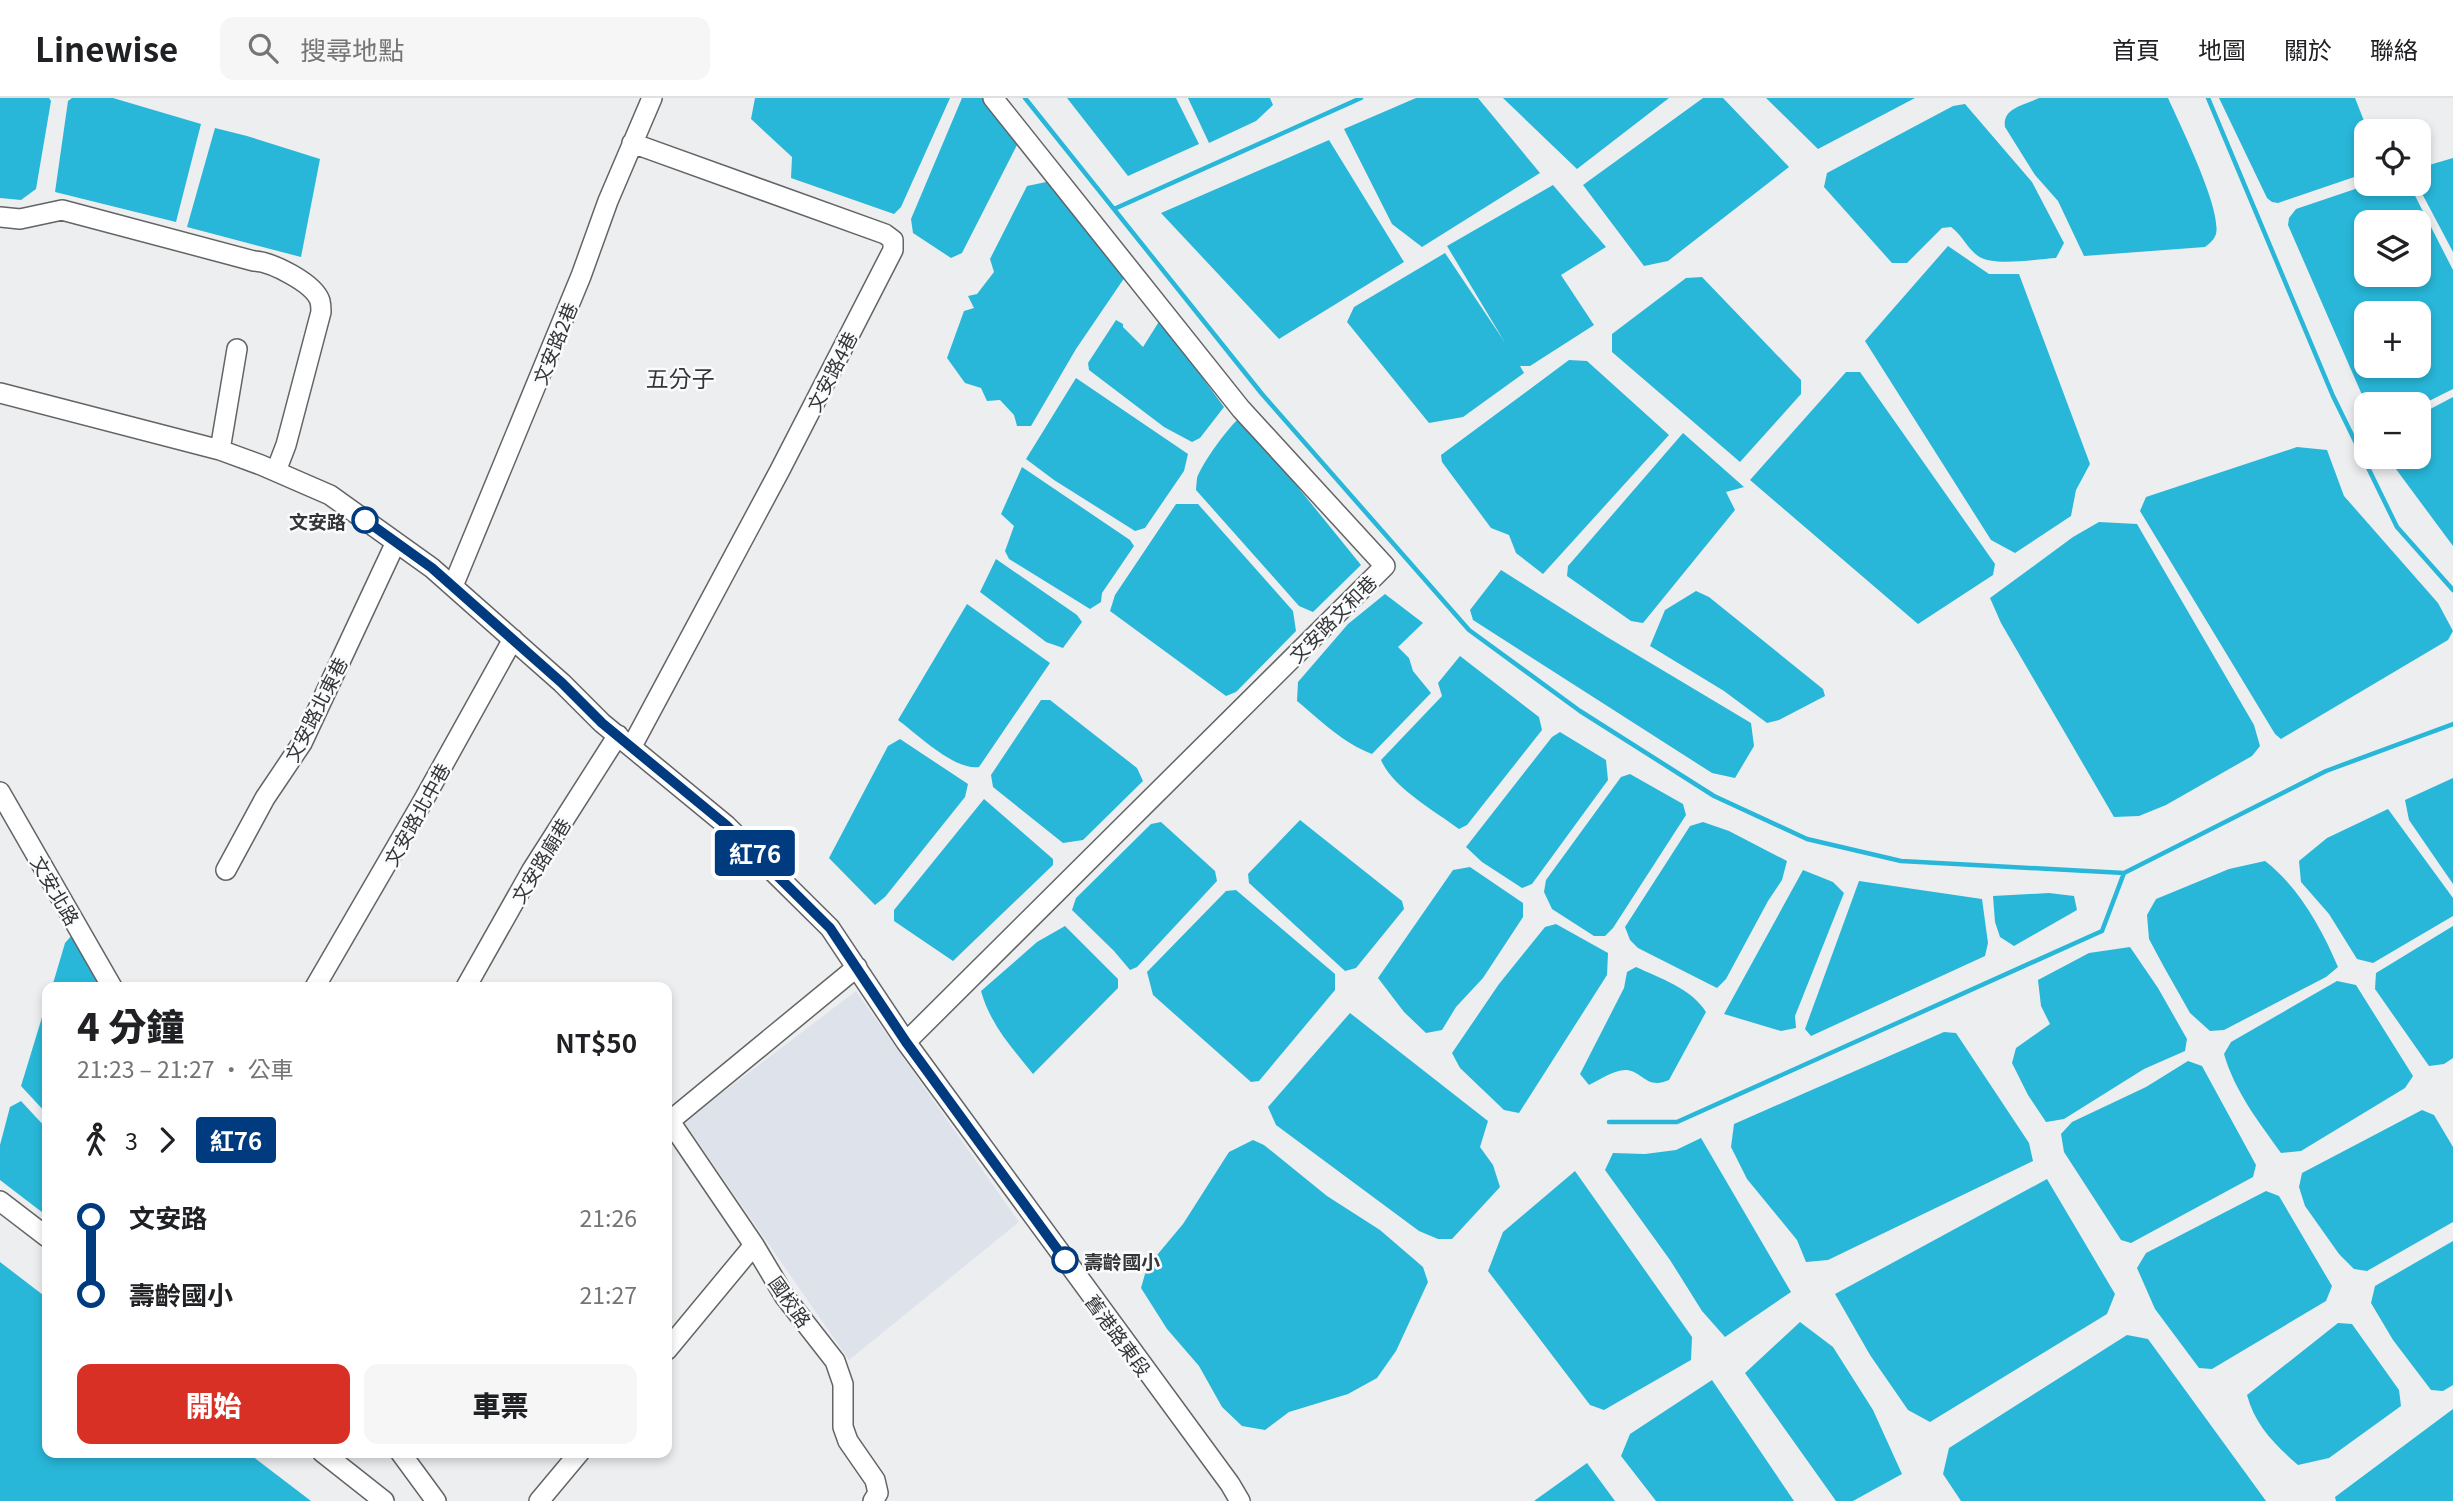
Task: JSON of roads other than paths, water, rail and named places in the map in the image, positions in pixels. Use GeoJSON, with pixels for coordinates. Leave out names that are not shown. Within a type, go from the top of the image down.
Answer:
{"type":"FeatureCollection","features":[{"type":"Feature","properties":{"kind":"street","name":"文安路2巷"},"geometry":{"type":"LineString","coordinates":[[453,586],[652,98]]}},
{"type":"Feature","properties":{"kind":"street","name":"文安路文和巷"},"geometry":{"type":"LineString","coordinates":[[906,1042],[1385,566],[1241,409],[993,98]]}},
{"type":"Feature","properties":{"kind":"street","name":"文安路4巷"},"geometry":{"type":"LineString","coordinates":[[625,741],[780,470],[893,250],[893,240],[885,234],[632,143]]}},
{"type":"Feature","properties":{"kind":"street"},"geometry":{"type":"LineString","coordinates":[[0,217],[20,219],[50,211],[62,211],[254,261],[267,262],[290,273],[313,291],[320,301],[321,312],[286,445],[276,471]]}},
{"type":"Feature","properties":{"kind":"street"},"geometry":{"type":"LineString","coordinates":[[220,450],[237,349]]}},
{"type":"Feature","properties":{"kind":"street"},"geometry":{"type":"LineString","coordinates":[[0,393],[220,450],[330,495],[453,586],[625,741]]}},
{"type":"Feature","properties":{"kind":"street","name":"文安路北東巷"},"geometry":{"type":"LineString","coordinates":[[226,870],[265,798],[302,743],[396,542]]}},
{"type":"Feature","properties":{"kind":"street","name":"文安路北中巷"},"geometry":{"type":"LineString","coordinates":[[318,982],[403,837],[513,639]]}},
{"type":"Feature","properties":{"kind":"street","name":"舊港路東段"},"geometry":{"type":"LineString","coordinates":[[625,741],[726,825],[830,928],[906,1042],[1241,1501]]}},
{"type":"Feature","properties":{"kind":"street","name":"文安路廟巷"},"geometry":{"type":"LineString","coordinates":[[469,982],[532,870],[625,741]]}},
{"type":"Feature","properties":{"kind":"street","name":"文安北路"},"geometry":{"type":"LineString","coordinates":[[0,792],[109,982]]}},
{"type":"Feature","properties":{"kind":"street","name":"國校路"},"geometry":{"type":"LineString","coordinates":[[672,1116],[857,967]]}},
{"type":"Feature","properties":{"kind":"street","name":"國校路"},"geometry":{"type":"LineString","coordinates":[[672,1123],[754,1245],[785,1297],[835,1361],[843,1384],[844,1427],[848,1441],[875,1480],[876,1497]]}},
{"type":"Feature","properties":{"kind":"street"},"geometry":{"type":"LineString","coordinates":[[0,1201],[42,1233]]}},
{"type":"Feature","properties":{"kind":"street"},"geometry":{"type":"LineString","coordinates":[[672,1344],[754,1245]]}},
{"type":"Feature","properties":{"kind":"street"},"geometry":{"type":"LineString","coordinates":[[330,1458],[384,1501]]}},
{"type":"Feature","properties":{"kind":"street"},"geometry":{"type":"LineString","coordinates":[[404,1458],[436,1501]]}},
{"type":"Feature","properties":{"kind":"street"},"geometry":{"type":"LineString","coordinates":[[539,1501],[575,1458]]}},
{"type":"Feature","properties":{"kind":"water"},"geometry":{"type":"Polygon","coordinates":[[[0,98],[49,98],[51,101],[36,189],[21,200],[0,198],[0,98]]]}},
{"type":"Feature","properties":{"kind":"water"},"geometry":{"type":"Polygon","coordinates":[[[72,98],[113,98],[201,124],[176,222],[55,192],[68,101],[72,98]]]}},
{"type":"Feature","properties":{"kind":"water"},"geometry":{"type":"Polygon","coordinates":[[[755,98],[950,98],[901,207],[894,214],[791,178],[792,157],[751,119],[755,98]]]}},
{"type":"Feature","properties":{"kind":"water"},"geometry":{"type":"Polygon","coordinates":[[[962,98],[987,98],[1017,145],[962,253],[951,258],[913,233],[911,219],[962,98]]]}},
{"type":"Feature","properties":{"kind":"water"},"geometry":{"type":"Polygon","coordinates":[[[1067,98],[1176,98],[1199,144],[1128,176],[1067,98]]]}},
{"type":"Feature","properties":{"kind":"water"},"geometry":{"type":"Polygon","coordinates":[[[1188,98],[1270,98],[1273,105],[1256,121],[1209,143],[1188,98]]]}},
{"type":"Feature","properties":{"kind":"water"},"geometry":{"type":"Polygon","coordinates":[[[1416,98],[1478,98],[1540,173],[1422,247],[1392,224],[1344,129],[1416,98]]]}},
{"type":"Feature","properties":{"kind":"water"},"geometry":{"type":"Polygon","coordinates":[[[1503,98],[1669,98],[1577,169],[1503,98]]]}},
{"type":"Feature","properties":{"kind":"water"},"geometry":{"type":"Polygon","coordinates":[[[1703,98],[1723,98],[1789,167],[1668,261],[1644,266],[1583,185],[1703,98]]]}},
{"type":"Feature","properties":{"kind":"water"},"geometry":{"type":"Polygon","coordinates":[[[1766,98],[1915,98],[1818,149],[1766,98]]]}},
{"type":"Feature","properties":{"kind":"water"},"geometry":{"type":"Polygon","coordinates":[[[2039,98],[2168,98],[2207,187],[2216,222],[2213,240],[2205,247],[2084,256],[2058,201],[2035,175],[2005,127],[2010,111],[2039,98]]]}},
{"type":"Feature","properties":{"kind":"water"},"geometry":{"type":"Polygon","coordinates":[[[2219,98],[2355,98],[2363,119],[2354,119],[2354,177],[2278,203],[2267,198],[2219,98]]]}},
{"type":"Feature","properties":{"kind":"water"},"geometry":{"type":"Polygon","coordinates":[[[1965,104],[2032,182],[2064,243],[2056,258],[2004,262],[1985,259],[1974,253],[1951,227],[1942,228],[1907,263],[1892,263],[1824,187],[1827,173],[1953,106],[1965,104]]]}},
{"type":"Feature","properties":{"kind":"water"},"geometry":{"type":"Polygon","coordinates":[[[215,128],[320,159],[301,257],[187,227],[215,128]]]}},
{"type":"Feature","properties":{"kind":"water"},"geometry":{"type":"Polygon","coordinates":[[[1329,140],[1404,262],[1279,339],[1161,213],[1329,140]]]}},
{"type":"Feature","properties":{"kind":"water"},"geometry":{"type":"Polygon","coordinates":[[[2453,158],[2453,252],[2423,196],[2431,196],[2431,164],[2453,158]]]}},
{"type":"Feature","properties":{"kind":"water"},"geometry":{"type":"Polygon","coordinates":[[[1051,181],[1127,274],[1076,349],[1031,426],[1017,426],[1014,415],[1000,400],[987,401],[981,388],[965,383],[947,358],[964,311],[974,308],[968,296],[977,294],[994,272],[990,259],[1027,186],[1051,181]]]}},
{"type":"Feature","properties":{"kind":"water"},"geometry":{"type":"Polygon","coordinates":[[[1553,185],[1606,247],[1561,275],[1594,325],[1530,366],[1520,366],[1524,373],[1463,417],[1429,423],[1347,322],[1354,307],[1445,253],[1504,341],[1447,246],[1553,185]]]}},
{"type":"Feature","properties":{"kind":"water"},"geometry":{"type":"Polygon","coordinates":[[[2354,189],[2354,196],[2415,196],[2422,210],[2354,210],[2354,287],[2431,287],[2431,227],[2453,270],[2453,389],[2431,400],[2431,392],[2361,392],[2355,378],[2431,378],[2431,301],[2354,301],[2354,376],[2288,225],[2289,218],[2296,209],[2354,189]]]}},
{"type":"Feature","properties":{"kind":"water"},"geometry":{"type":"Polygon","coordinates":[[[1948,246],[1989,274],[2019,274],[2090,464],[2076,490],[2071,516],[2015,553],[1991,540],[1865,341],[1948,246]]]}},
{"type":"Feature","properties":{"kind":"water"},"geometry":{"type":"Polygon","coordinates":[[[1702,277],[1801,380],[1801,394],[1740,462],[1612,352],[1612,334],[1686,278],[1702,277]]]}},
{"type":"Feature","properties":{"kind":"water"},"geometry":{"type":"Polygon","coordinates":[[[1116,320],[1123,324],[1143,347],[1160,320],[1224,407],[1200,438],[1192,442],[1164,427],[1089,370],[1088,363],[1116,320]]]}},
{"type":"Feature","properties":{"kind":"water"},"geometry":{"type":"Polygon","coordinates":[[[1569,360],[1587,361],[1669,435],[1543,574],[1516,553],[1509,535],[1491,528],[1442,462],[1441,455],[1569,360]]]}},
{"type":"Feature","properties":{"kind":"water"},"geometry":{"type":"Polygon","coordinates":[[[1846,372],[1860,372],[1995,564],[1993,575],[1918,624],[1750,480],[1846,372]]]}},
{"type":"Feature","properties":{"kind":"water"},"geometry":{"type":"Polygon","coordinates":[[[1076,378],[1188,454],[1184,471],[1145,528],[1135,531],[1026,459],[1076,378]]]}},
{"type":"Feature","properties":{"kind":"water"},"geometry":{"type":"Polygon","coordinates":[[[2453,397],[2453,546],[2396,469],[2431,469],[2431,409],[2453,397]]]}},
{"type":"Feature","properties":{"kind":"water"},"geometry":{"type":"Polygon","coordinates":[[[1241,417],[1361,565],[1313,612],[1299,606],[1196,490],[1197,478],[1204,464],[1223,436],[1241,417]]]}},
{"type":"Feature","properties":{"kind":"water"},"geometry":{"type":"Polygon","coordinates":[[[1683,433],[1744,487],[1726,492],[1735,510],[1643,623],[1631,621],[1567,576],[1568,566],[1683,433]]]}},
{"type":"Feature","properties":{"kind":"water"},"geometry":{"type":"Polygon","coordinates":[[[2297,447],[2327,450],[2344,496],[2438,603],[2453,631],[2448,640],[2281,739],[2275,734],[2140,511],[2146,497],[2297,447]]]}},
{"type":"Feature","properties":{"kind":"water"},"geometry":{"type":"Polygon","coordinates":[[[1022,467],[1130,540],[1134,546],[1102,593],[1101,602],[1090,609],[1009,559],[1005,551],[1014,526],[1001,514],[1022,467]]]}},
{"type":"Feature","properties":{"kind":"water"},"geometry":{"type":"Polygon","coordinates":[[[1176,504],[1198,504],[1293,611],[1296,631],[1236,692],[1226,696],[1110,611],[1115,595],[1176,504]]]}},
{"type":"Feature","properties":{"kind":"water"},"geometry":{"type":"Polygon","coordinates":[[[2099,522],[2137,524],[2254,725],[2260,746],[2252,756],[2166,805],[2139,816],[2114,817],[2001,623],[1990,598],[2073,537],[2099,522]]]}},
{"type":"Feature","properties":{"kind":"water"},"geometry":{"type":"Polygon","coordinates":[[[996,559],[1077,615],[1082,622],[1063,648],[1046,642],[980,592],[996,559]]]}},
{"type":"Feature","properties":{"kind":"water"},"geometry":{"type":"Polygon","coordinates":[[[1501,570],[1751,723],[1754,746],[1735,778],[1712,773],[1473,620],[1470,610],[1501,570]]]}},
{"type":"Feature","properties":{"kind":"water"},"geometry":{"type":"Polygon","coordinates":[[[1696,591],[1709,597],[1823,689],[1825,696],[1779,720],[1767,723],[1724,691],[1650,646],[1665,610],[1696,591]]]}},
{"type":"Feature","properties":{"kind":"water"},"geometry":{"type":"Polygon","coordinates":[[[1385,594],[1423,623],[1398,647],[1409,658],[1413,671],[1431,693],[1372,754],[1342,737],[1297,701],[1298,682],[1348,624],[1385,594]]]}},
{"type":"Feature","properties":{"kind":"water"},"geometry":{"type":"Polygon","coordinates":[[[967,604],[1050,663],[979,767],[969,767],[948,758],[898,720],[967,604]]]}},
{"type":"Feature","properties":{"kind":"water"},"geometry":{"type":"Polygon","coordinates":[[[1460,656],[1539,717],[1542,730],[1467,825],[1459,829],[1405,789],[1381,760],[1442,696],[1438,683],[1460,656]]]}},
{"type":"Feature","properties":{"kind":"water"},"geometry":{"type":"Polygon","coordinates":[[[1041,700],[1050,700],[1137,768],[1143,781],[1083,840],[1063,843],[993,787],[991,775],[1041,700]]]}},
{"type":"Feature","properties":{"kind":"water"},"geometry":{"type":"Polygon","coordinates":[[[1560,732],[1606,760],[1608,780],[1532,884],[1522,888],[1482,862],[1466,847],[1552,737],[1560,732]]]}},
{"type":"Feature","properties":{"kind":"water"},"geometry":{"type":"Polygon","coordinates":[[[900,739],[968,784],[965,797],[885,897],[875,905],[829,858],[888,746],[900,739]]]}},
{"type":"Feature","properties":{"kind":"water"},"geometry":{"type":"Polygon","coordinates":[[[1630,774],[1683,804],[1686,815],[1613,928],[1605,936],[1594,936],[1552,909],[1544,892],[1546,880],[1621,777],[1630,774]]]}},
{"type":"Feature","properties":{"kind":"water"},"geometry":{"type":"Polygon","coordinates":[[[2453,778],[2453,884],[2409,820],[2405,800],[2453,778]]]}},
{"type":"Feature","properties":{"kind":"water"},"geometry":{"type":"Polygon","coordinates":[[[984,799],[1053,859],[1053,865],[953,961],[894,921],[894,910],[984,799]]]}},
{"type":"Feature","properties":{"kind":"water"},"geometry":{"type":"Polygon","coordinates":[[[2388,809],[2453,898],[2453,916],[2373,963],[2357,959],[2329,914],[2301,882],[2299,861],[2327,838],[2388,809]]]}},
{"type":"Feature","properties":{"kind":"water"},"geometry":{"type":"Polygon","coordinates":[[[1300,820],[1402,901],[1404,909],[1356,968],[1345,971],[1249,883],[1248,874],[1300,820]]]}},
{"type":"Feature","properties":{"kind":"water"},"geometry":{"type":"Polygon","coordinates":[[[1161,822],[1215,871],[1217,881],[1137,967],[1130,970],[1072,910],[1076,898],[1151,824],[1161,822]]]}},
{"type":"Feature","properties":{"kind":"water"},"geometry":{"type":"Polygon","coordinates":[[[1703,822],[1729,831],[1787,861],[1782,880],[1726,979],[1717,988],[1638,948],[1630,940],[1625,927],[1690,826],[1703,822]]]}},
{"type":"Feature","properties":{"kind":"water"},"geometry":{"type":"Polygon","coordinates":[[[2265,861],[2288,883],[2308,909],[2338,967],[2326,977],[2224,1030],[2210,1031],[2190,1013],[2164,967],[2149,939],[2147,915],[2156,899],[2229,869],[2265,861]]]}},
{"type":"Feature","properties":{"kind":"water"},"geometry":{"type":"Polygon","coordinates":[[[1470,867],[1523,903],[1523,917],[1483,978],[1456,1007],[1442,1030],[1426,1033],[1404,1012],[1378,978],[1453,870],[1470,867]]]}},
{"type":"Feature","properties":{"kind":"water"},"geometry":{"type":"Polygon","coordinates":[[[1803,870],[1833,882],[1844,893],[1795,1016],[1796,1028],[1781,1031],[1724,1014],[1803,870]]]}},
{"type":"Feature","properties":{"kind":"water"},"geometry":{"type":"Polygon","coordinates":[[[1859,881],[1982,899],[1988,943],[1985,956],[1811,1036],[1805,1029],[1859,881]]]}},
{"type":"Feature","properties":{"kind":"water"},"geometry":{"type":"Polygon","coordinates":[[[1236,890],[1335,974],[1335,990],[1259,1081],[1251,1082],[1153,995],[1147,972],[1226,891],[1236,890]]]}},
{"type":"Feature","properties":{"kind":"water"},"geometry":{"type":"Polygon","coordinates":[[[2049,893],[2074,896],[2077,910],[2014,946],[2000,937],[1995,922],[1993,896],[2049,893]]]}},
{"type":"Feature","properties":{"kind":"water"},"geometry":{"type":"Polygon","coordinates":[[[1556,924],[1608,953],[1607,975],[1519,1113],[1504,1110],[1460,1068],[1452,1053],[1499,984],[1545,927],[1556,924]]]}},
{"type":"Feature","properties":{"kind":"water"},"geometry":{"type":"Polygon","coordinates":[[[1065,926],[1118,979],[1118,988],[1033,1074],[996,1025],[981,991],[1037,942],[1065,926]]]}},
{"type":"Feature","properties":{"kind":"water"},"geometry":{"type":"Polygon","coordinates":[[[2453,926],[2453,1058],[2444,1064],[2429,1066],[2375,989],[2376,973],[2453,926]]]}},
{"type":"Feature","properties":{"kind":"water"},"geometry":{"type":"Polygon","coordinates":[[[73,934],[100,982],[53,982],[65,943],[73,934]]]}},
{"type":"Feature","properties":{"kind":"water"},"geometry":{"type":"Polygon","coordinates":[[[2130,947],[2158,988],[2187,1039],[2185,1051],[2144,1069],[2064,1119],[2046,1122],[2028,1095],[2012,1063],[2016,1048],[2050,1024],[2041,1006],[2038,980],[2089,953],[2130,947]]]}},
{"type":"Feature","properties":{"kind":"water"},"geometry":{"type":"Polygon","coordinates":[[[1636,967],[1684,991],[1706,1012],[1669,1080],[1662,1083],[1650,1082],[1632,1071],[1622,1070],[1589,1085],[1580,1074],[1624,988],[1627,972],[1636,967]]]}},
{"type":"Feature","properties":{"kind":"water"},"geometry":{"type":"Polygon","coordinates":[[[2337,981],[2356,985],[2413,1076],[2405,1088],[2301,1151],[2281,1153],[2241,1094],[2224,1054],[2231,1042],[2337,981]]]}},
{"type":"Feature","properties":{"kind":"water"},"geometry":{"type":"Polygon","coordinates":[[[1350,1013],[1488,1121],[1480,1147],[1493,1165],[1500,1187],[1452,1239],[1438,1239],[1419,1231],[1276,1125],[1268,1107],[1350,1013]]]}},
{"type":"Feature","properties":{"kind":"water"},"geometry":{"type":"Polygon","coordinates":[[[42,1017],[42,1109],[21,1086],[42,1017]]]}},
{"type":"Feature","properties":{"kind":"water"},"geometry":{"type":"Polygon","coordinates":[[[1944,1032],[1956,1033],[2029,1143],[2033,1161],[1828,1260],[1806,1262],[1797,1240],[1747,1179],[1731,1147],[1734,1124],[1944,1032]]]}},
{"type":"Feature","properties":{"kind":"water"},"geometry":{"type":"Polygon","coordinates":[[[2188,1061],[2202,1066],[2256,1165],[2253,1177],[2131,1243],[2121,1240],[2064,1152],[2061,1134],[2072,1122],[2146,1087],[2188,1061]]]}},
{"type":"Feature","properties":{"kind":"water"},"geometry":{"type":"Polygon","coordinates":[[[21,1101],[42,1124],[42,1212],[0,1180],[0,1145],[10,1107],[21,1101]]]}},
{"type":"Feature","properties":{"kind":"water"},"geometry":{"type":"Polygon","coordinates":[[[2422,1110],[2434,1115],[2453,1147],[2453,1222],[2367,1271],[2354,1269],[2339,1254],[2305,1206],[2299,1187],[2302,1173],[2422,1110]]]}},
{"type":"Feature","properties":{"kind":"water"},"geometry":{"type":"Polygon","coordinates":[[[1701,1138],[1791,1292],[1725,1337],[1702,1311],[1670,1260],[1605,1170],[1613,1153],[1645,1154],[1676,1150],[1701,1138]]]}},
{"type":"Feature","properties":{"kind":"water"},"geometry":{"type":"Polygon","coordinates":[[[1253,1140],[1264,1145],[1327,1196],[1380,1230],[1423,1267],[1428,1282],[1396,1351],[1377,1378],[1348,1394],[1289,1412],[1265,1430],[1242,1426],[1222,1407],[1199,1366],[1167,1329],[1141,1288],[1147,1267],[1183,1224],[1229,1152],[1253,1140]]]}},
{"type":"Feature","properties":{"kind":"water"},"geometry":{"type":"Polygon","coordinates":[[[1575,1171],[1692,1337],[1691,1360],[1604,1410],[1590,1405],[1488,1271],[1503,1232],[1575,1171]]]}},
{"type":"Feature","properties":{"kind":"water"},"geometry":{"type":"Polygon","coordinates":[[[2047,1179],[2115,1294],[2107,1314],[1930,1422],[1908,1410],[1870,1355],[1835,1294],[2047,1179]]]}},
{"type":"Feature","properties":{"kind":"water"},"geometry":{"type":"Polygon","coordinates":[[[2266,1191],[2279,1196],[2332,1286],[2326,1301],[2212,1369],[2199,1368],[2155,1309],[2137,1268],[2146,1253],[2266,1191]]]}},
{"type":"Feature","properties":{"kind":"water"},"geometry":{"type":"Polygon","coordinates":[[[2453,1241],[2453,1385],[2443,1391],[2431,1390],[2393,1340],[2371,1303],[2375,1286],[2453,1241]]]}},
{"type":"Feature","properties":{"kind":"water"},"geometry":{"type":"Polygon","coordinates":[[[0,1262],[42,1294],[42,1458],[255,1458],[311,1501],[0,1501],[0,1262]]]}},
{"type":"Feature","properties":{"kind":"water"},"geometry":{"type":"Polygon","coordinates":[[[1800,1322],[1833,1347],[1873,1410],[1902,1474],[1853,1501],[1836,1501],[1745,1373],[1800,1322]]]}},
{"type":"Feature","properties":{"kind":"water"},"geometry":{"type":"Polygon","coordinates":[[[2338,1323],[2352,1324],[2399,1390],[2401,1406],[2329,1458],[2298,1465],[2267,1434],[2255,1416],[2247,1395],[2338,1323]]]}},
{"type":"Feature","properties":{"kind":"water"},"geometry":{"type":"Polygon","coordinates":[[[2127,1335],[2148,1339],[2266,1501],[1961,1501],[1943,1474],[1949,1448],[2127,1335]]]}},
{"type":"Feature","properties":{"kind":"water"},"geometry":{"type":"Polygon","coordinates":[[[1712,1380],[1794,1501],[1656,1501],[1621,1456],[1630,1434],[1712,1380]]]}},
{"type":"Feature","properties":{"kind":"water"},"geometry":{"type":"Polygon","coordinates":[[[2453,1409],[2453,1501],[2336,1501],[2335,1497],[2453,1409]]]}},
{"type":"Feature","properties":{"kind":"water"},"geometry":{"type":"Polygon","coordinates":[[[1587,1463],[1615,1501],[1534,1501],[1587,1463]]]}},
{"type":"Feature","properties":{"kind":"waterway"},"geometry":{"type":"LineString","coordinates":[[1025,98],[1262,394],[1469,630],[1580,711],[1714,796],[1807,839],[1901,861],[2124,873],[2326,771],[2453,724]]}},
{"type":"Feature","properties":{"kind":"waterway"},"geometry":{"type":"LineString","coordinates":[[1114,209],[1361,98]]}},
{"type":"Feature","properties":{"kind":"waterway"},"geometry":{"type":"LineString","coordinates":[[2208,98],[2333,396],[2397,527],[2453,590]]}},
{"type":"Feature","properties":{"kind":"waterway"},"geometry":{"type":"LineString","coordinates":[[1609,1122],[1677,1122],[2102,931],[2124,873]]}},
{"type":"Feature","properties":{"kind":"place","name":"文安路"},"geometry":{"type":"Point","coordinates":[365,520]}},
{"type":"Feature","properties":{"kind":"place","name":"壽齡國小"},"geometry":{"type":"Point","coordinates":[1065,1260]}},
{"type":"Feature","properties":{"kind":"district","name":"五分子"},"geometry":{"type":"Point","coordinates":[680,377]}}]}
